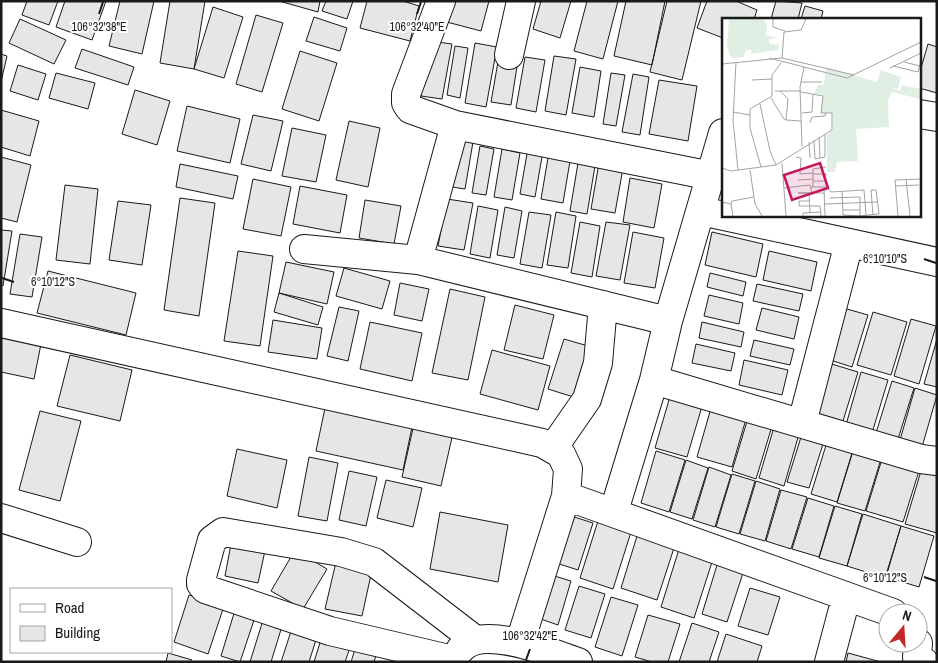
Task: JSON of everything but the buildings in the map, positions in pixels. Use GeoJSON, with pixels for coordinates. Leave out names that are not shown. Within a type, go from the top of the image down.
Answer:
{"type":"FeatureCollection","features":[{"type":"Feature","properties":{"kind":"street"},"geometry":{"type":"LineString","coordinates":[[441,1],[406,94],[406,103],[410,109],[455,124],[712,176]]}},
{"type":"Feature","properties":{"kind":"street"},"geometry":{"type":"LineString","coordinates":[[509,55],[521,1]]}},
{"type":"Feature","properties":{"kind":"street"},"geometry":{"type":"LineString","coordinates":[[920,114],[937,117]]}},
{"type":"Feature","properties":{"kind":"street"},"geometry":{"type":"LineString","coordinates":[[418,260],[455,124]]}},
{"type":"Feature","properties":{"kind":"street"},"geometry":{"type":"LineString","coordinates":[[614,512],[654,380],[668,321],[722,137]]}},
{"type":"Feature","properties":{"kind":"street"},"geometry":{"type":"LineString","coordinates":[[701,211],[722,216]]}},
{"type":"Feature","properties":{"kind":"street"},"geometry":{"type":"LineString","coordinates":[[724,216],[937,262]]}},
{"type":"Feature","properties":{"kind":"street"},"geometry":{"type":"LineString","coordinates":[[802,422],[849,243]]}},
{"type":"Feature","properties":{"kind":"street"},"geometry":{"type":"LineString","coordinates":[[304,249],[418,260],[668,321]]}},
{"type":"Feature","properties":{"kind":"street"},"geometry":{"type":"LineString","coordinates":[[554,448],[587,399],[598,363],[603,305]]}},
{"type":"Feature","properties":{"kind":"street"},"geometry":{"type":"LineString","coordinates":[[1,323],[542,443],[554,448],[561,454],[568,469],[566,496],[520,642]]}},
{"type":"Feature","properties":{"kind":"street"},"geometry":{"type":"LineString","coordinates":[[654,380],[802,422],[921,459],[937,461]]}},
{"type":"Feature","properties":{"kind":"street"},"geometry":{"type":"LineString","coordinates":[[566,496],[878,608]]}},
{"type":"Feature","properties":{"kind":"street"},"geometry":{"type":"LineString","coordinates":[[1,518],[77,542]]}},
{"type":"Feature","properties":{"kind":"street"},"geometry":{"type":"LineString","coordinates":[[474,639],[374,562],[341,552],[222,532],[212,540],[201,580],[201,584],[205,589],[330,631],[453,661],[465,644],[474,639],[520,642],[578,662]]}},
{"type":"Feature","properties":{"kind":"street"},"geometry":{"type":"LineString","coordinates":[[829,662],[846,598]]}}]}
